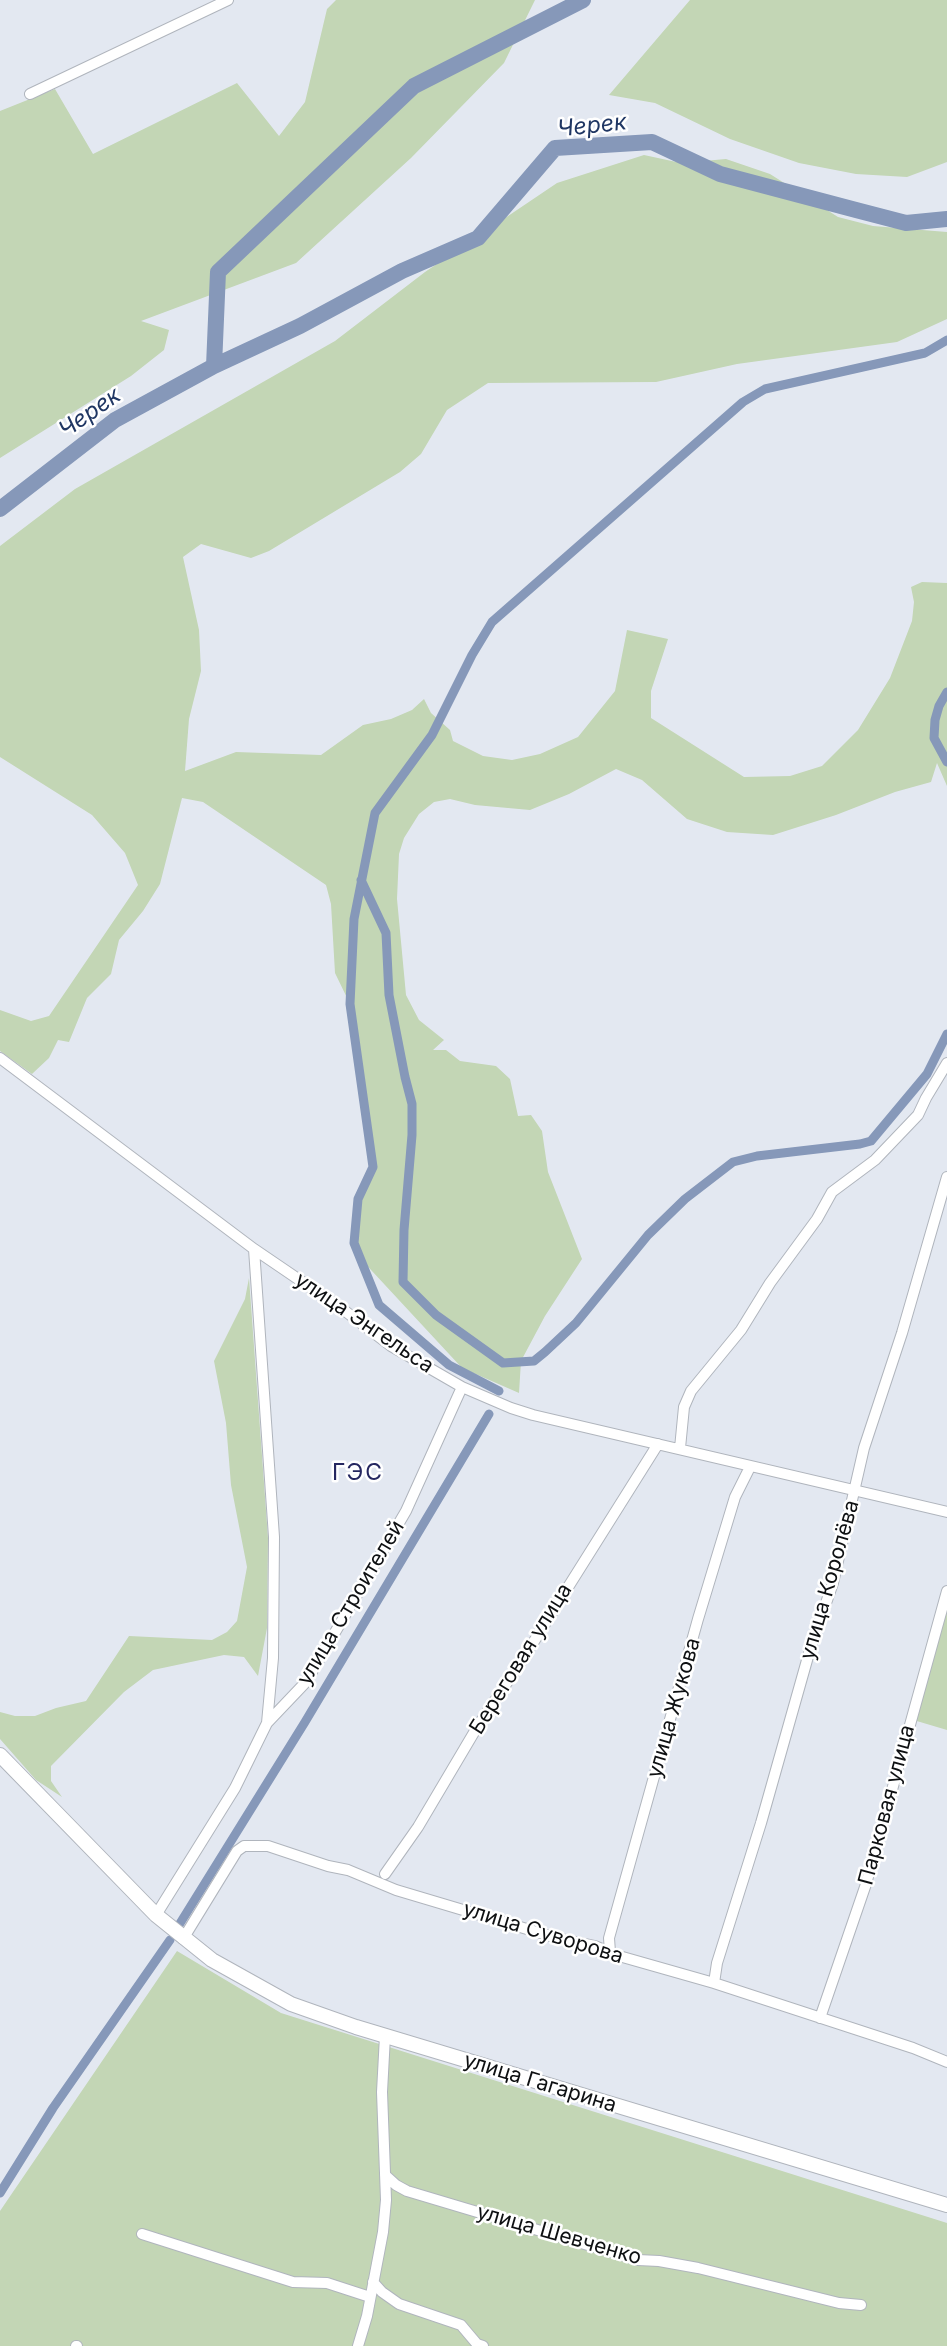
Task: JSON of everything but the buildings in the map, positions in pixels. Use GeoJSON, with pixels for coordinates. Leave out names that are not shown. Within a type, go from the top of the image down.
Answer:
{"type":"FeatureCollection","features":[{"type":"Feature","properties":{"kind":"street"},"geometry":{"type":"LineString","coordinates":[[30,94],[228,0]]}},
{"type":"Feature","properties":{"kind":"street","name":"улица Энгельса"},"geometry":{"type":"LineString","coordinates":[[0,1058],[254,1249],[391,1346],[461,1387],[533,1415],[947,1512]]}},
{"type":"Feature","properties":{"kind":"street"},"geometry":{"type":"LineString","coordinates":[[680,1448],[684,1407],[691,1391],[741,1330],[770,1283],[817,1219],[832,1192],[875,1160],[918,1115],[947,1063]]}},
{"type":"Feature","properties":{"kind":"street","name":"улица Королёва"},"geometry":{"type":"LineString","coordinates":[[713,1983],[811,1646],[833,1583],[864,1448],[902,1333],[947,1177]]}},
{"type":"Feature","properties":{"kind":"street"},"geometry":{"type":"LineString","coordinates":[[254,1249],[274,1537],[273,1658],[267,1723]]}},
{"type":"Feature","properties":{"kind":"street","name":"улица Строителей"},"geometry":{"type":"LineString","coordinates":[[156,1915],[235,1788],[267,1723],[306,1682],[406,1511],[461,1387]]}},
{"type":"Feature","properties":{"kind":"street","name":"Береговая улица"},"geometry":{"type":"LineString","coordinates":[[385,1880],[479,1724],[658,1444]]}},
{"type":"Feature","properties":{"kind":"street","name":"улица Жукова"},"geometry":{"type":"LineString","coordinates":[[610,1952],[609,1938],[698,1619],[735,1497],[750,1466]]}},
{"type":"Feature","properties":{"kind":"street","name":"Парковая улица"},"geometry":{"type":"LineString","coordinates":[[820,2018],[866,1884],[898,1760],[947,1591]]}},
{"type":"Feature","properties":{"kind":"street","name":"улица Гагарина"},"geometry":{"type":"LineString","coordinates":[[0,1755],[156,1915],[183,1939],[212,1960],[269,1993],[312,2012],[385,2036],[947,2204]]}},
{"type":"Feature","properties":{"kind":"street","name":"улица Суворова"},"geometry":{"type":"LineString","coordinates":[[183,1939],[237,1851],[244,1846],[268,1846],[371,1879],[385,1880],[630,1960],[713,1983],[913,2048],[947,2062]]}},
{"type":"Feature","properties":{"kind":"street"},"geometry":{"type":"LineString","coordinates":[[358,2346],[383,2232],[385,2175],[382,2092],[385,2036]]}},
{"type":"Feature","properties":{"kind":"street","name":"улица Шевченко"},"geometry":{"type":"LineString","coordinates":[[385,2175],[407,2191],[638,2260],[698,2268],[839,2303],[861,2305]]}},
{"type":"Feature","properties":{"kind":"street"},"geometry":{"type":"LineString","coordinates":[[142,2234],[293,2281],[327,2283],[370,2297]]}},
{"type":"Feature","properties":{"kind":"street"},"geometry":{"type":"LineString","coordinates":[[373,2282],[399,2304],[461,2325],[479,2345]]}},
{"type":"Feature","properties":{"kind":"green space"},"geometry":{"type":"Polygon","coordinates":[[[336,0],[535,0],[504,63],[411,158],[296,263],[141,321],[169,330],[164,350],[131,376],[0,458],[0,111],[55,89],[93,154],[237,83],[279,136],[305,102],[327,9],[336,0]]]}},
{"type":"Feature","properties":{"kind":"green space"},"geometry":{"type":"Polygon","coordinates":[[[690,0],[947,0],[947,162],[907,177],[856,174],[799,163],[730,139],[655,103],[609,95],[690,0]]]}},
{"type":"Feature","properties":{"kind":"green space"},"geometry":{"type":"Polygon","coordinates":[[[644,155],[681,163],[726,159],[770,174],[838,217],[873,226],[947,232],[947,319],[897,342],[737,364],[656,382],[488,383],[447,410],[421,454],[400,472],[269,551],[251,558],[201,544],[183,557],[199,630],[201,671],[189,719],[185,771],[236,752],[321,755],[363,725],[391,719],[412,710],[424,699],[431,713],[450,730],[453,741],[483,756],[512,760],[540,754],[578,737],[615,691],[627,630],[668,639],[651,691],[651,718],[744,777],[790,776],[822,766],[858,730],[890,678],[912,621],[914,602],[911,587],[922,582],[947,583],[947,786],[937,763],[931,782],[773,835],[727,832],[687,819],[642,780],[616,769],[569,794],[530,810],[475,805],[450,799],[434,802],[419,814],[404,838],[399,854],[397,899],[406,995],[419,1020],[444,1040],[433,1050],[446,1050],[460,1061],[496,1066],[510,1079],[518,1116],[531,1115],[542,1131],[548,1172],[582,1259],[545,1316],[521,1361],[519,1393],[462,1368],[359,1257],[354,1243],[358,1199],[373,1167],[350,1004],[335,973],[331,904],[326,885],[203,802],[182,798],[160,884],[143,911],[119,940],[111,974],[87,998],[69,1042],[58,1040],[49,1058],[32,1074],[0,1051],[0,1010],[31,1021],[49,1016],[138,885],[125,853],[92,815],[0,757],[0,546],[75,489],[335,341],[425,272],[557,183],[644,155]]]}},
{"type":"Feature","properties":{"kind":"green space"},"geometry":{"type":"Polygon","coordinates":[[[249,1278],[268,1538],[267,1628],[258,1676],[244,1657],[224,1655],[153,1670],[124,1692],[51,1766],[51,1781],[62,1797],[36,1780],[0,1739],[0,1712],[15,1716],[35,1716],[86,1701],[129,1636],[212,1640],[227,1632],[237,1621],[247,1567],[231,1485],[226,1423],[214,1361],[245,1299],[249,1278]]]}},
{"type":"Feature","properties":{"kind":"green space"},"geometry":{"type":"Polygon","coordinates":[[[947,1591],[947,1730],[910,1719],[947,1591]]]}},
{"type":"Feature","properties":{"kind":"green space"},"geometry":{"type":"Polygon","coordinates":[[[177,1951],[281,2013],[947,2223],[947,2346],[0,2346],[0,2211],[177,1951]]]}},
{"type":"Feature","properties":{"kind":"waterway","name":"Черек"},"geometry":{"type":"LineString","coordinates":[[0,509],[115,420],[214,366],[218,272],[414,86],[583,0]]}},
{"type":"Feature","properties":{"kind":"waterway","name":"Черек"},"geometry":{"type":"LineString","coordinates":[[214,366],[300,326],[402,271],[478,238],[555,148],[652,142],[720,174],[856,210],[906,223],[947,219]]}},
{"type":"Feature","properties":{"kind":"waterway"},"geometry":{"type":"LineString","coordinates":[[499,1391],[449,1365],[379,1305],[354,1243],[358,1199],[373,1167],[350,1004],[354,919],[375,813],[432,735],[472,655],[492,622],[743,402],[765,389],[925,353],[947,340]]}},
{"type":"Feature","properties":{"kind":"waterway"},"geometry":{"type":"LineString","coordinates":[[947,692],[935,720],[934,738],[947,762]]}},
{"type":"Feature","properties":{"kind":"waterway"},"geometry":{"type":"LineString","coordinates":[[361,880],[386,933],[389,995],[412,1104],[403,1282],[436,1315],[503,1363],[534,1361],[545,1352],[576,1323],[648,1235],[685,1199],[733,1162],[757,1156],[871,1141],[927,1074],[947,1034]]}},
{"type":"Feature","properties":{"kind":"waterway"},"geometry":{"type":"LineString","coordinates":[[179,1925],[305,1722],[489,1414]]}},
{"type":"Feature","properties":{"kind":"waterway"},"geometry":{"type":"LineString","coordinates":[[0,2193],[53,2108],[170,1940]]}},
{"type":"Feature","properties":{"kind":"district","name":"ГЭС"},"geometry":{"type":"Point","coordinates":[358,1473]}}]}
